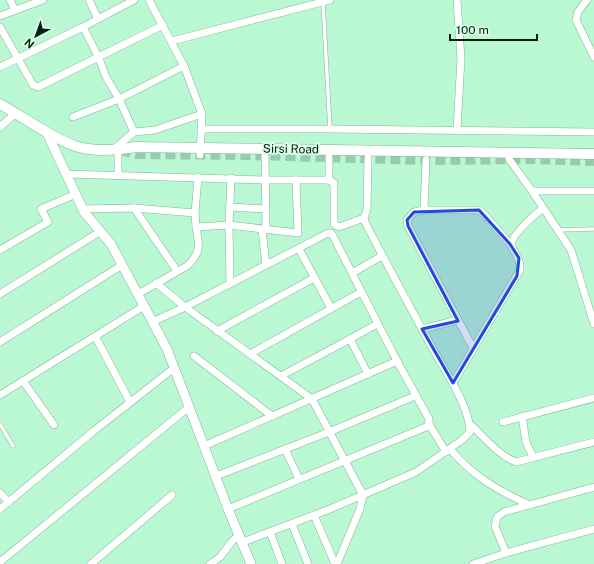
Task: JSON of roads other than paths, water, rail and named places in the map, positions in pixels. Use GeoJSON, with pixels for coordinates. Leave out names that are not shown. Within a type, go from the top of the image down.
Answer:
{"type":"FeatureCollection","features":[{"type":"Feature","properties":{"kind":"main road","name":"Sirsi Road"},"geometry":{"type":"LineString","coordinates":[[0,104],[46,131],[76,146],[117,150],[136,147],[200,152],[594,154]]}},
{"type":"Feature","properties":{"kind":"street"},"geometry":{"type":"LineString","coordinates":[[10,0],[15,10]]}},
{"type":"Feature","properties":{"kind":"street"},"geometry":{"type":"LineString","coordinates":[[0,16],[44,0]]}},
{"type":"Feature","properties":{"kind":"street"},"geometry":{"type":"LineString","coordinates":[[89,0],[98,19]]}},
{"type":"Feature","properties":{"kind":"street"},"geometry":{"type":"LineString","coordinates":[[0,67],[83,27],[133,0]]}},
{"type":"Feature","properties":{"kind":"street"},"geometry":{"type":"LineString","coordinates":[[149,0],[184,66],[202,114],[200,152]]}},
{"type":"Feature","properties":{"kind":"street"},"geometry":{"type":"LineString","coordinates":[[457,0],[461,58],[457,130]]}},
{"type":"Feature","properties":{"kind":"street"},"geometry":{"type":"LineString","coordinates":[[587,0],[578,12],[576,20],[593,52]]}},
{"type":"Feature","properties":{"kind":"street"},"geometry":{"type":"LineString","coordinates":[[172,41],[325,1]]}},
{"type":"Feature","properties":{"kind":"street"},"geometry":{"type":"LineString","coordinates":[[0,27],[33,85],[38,87],[163,25]]}},
{"type":"Feature","properties":{"kind":"street"},"geometry":{"type":"LineString","coordinates":[[83,27],[134,132]]}},
{"type":"Feature","properties":{"kind":"street"},"geometry":{"type":"LineString","coordinates":[[73,117],[119,99],[184,66]]}},
{"type":"Feature","properties":{"kind":"street"},"geometry":{"type":"LineString","coordinates":[[0,127],[16,113]]}},
{"type":"Feature","properties":{"kind":"street"},"geometry":{"type":"LineString","coordinates":[[118,175],[117,150],[134,132],[155,130],[202,114]]}},
{"type":"Feature","properties":{"kind":"street"},"geometry":{"type":"LineString","coordinates":[[201,129],[594,132]]}},
{"type":"Feature","properties":{"kind":"street"},"geometry":{"type":"LineString","coordinates":[[46,131],[83,208],[112,244],[167,349],[228,509],[242,539],[251,564]]}},
{"type":"Feature","properties":{"kind":"street"},"geometry":{"type":"LineString","coordinates":[[265,156],[266,209],[264,230],[266,265]]}},
{"type":"Feature","properties":{"kind":"street"},"geometry":{"type":"LineString","coordinates":[[329,157],[329,180]]}},
{"type":"Feature","properties":{"kind":"street"},"geometry":{"type":"LineString","coordinates":[[210,564],[220,557],[233,540],[270,532],[292,524],[416,472],[466,437],[470,432],[470,424],[453,383],[364,222],[367,209],[368,158]]}},
{"type":"Feature","properties":{"kind":"street"},"geometry":{"type":"LineString","coordinates":[[509,159],[571,250],[592,311],[594,324]]}},
{"type":"Feature","properties":{"kind":"street"},"geometry":{"type":"LineString","coordinates":[[424,210],[426,160]]}},
{"type":"Feature","properties":{"kind":"street"},"geometry":{"type":"LineString","coordinates":[[66,174],[266,180],[329,180],[334,183],[335,226],[339,227],[364,218]]}},
{"type":"Feature","properties":{"kind":"street"},"geometry":{"type":"LineString","coordinates":[[138,294],[187,266],[198,254],[199,248],[195,213],[198,177]]}},
{"type":"Feature","properties":{"kind":"street"},"geometry":{"type":"LineString","coordinates":[[230,284],[229,225],[232,178]]}},
{"type":"Feature","properties":{"kind":"street"},"geometry":{"type":"LineString","coordinates":[[196,227],[229,225],[298,233],[296,180]]}},
{"type":"Feature","properties":{"kind":"street"},"geometry":{"type":"LineString","coordinates":[[532,191],[594,191]]}},
{"type":"Feature","properties":{"kind":"street"},"geometry":{"type":"LineString","coordinates":[[0,250],[48,222],[41,209],[76,194]]}},
{"type":"Feature","properties":{"kind":"street"},"geometry":{"type":"LineString","coordinates":[[230,207],[266,209]]}},
{"type":"Feature","properties":{"kind":"street"},"geometry":{"type":"LineString","coordinates":[[83,208],[134,208],[195,213]]}},
{"type":"Feature","properties":{"kind":"street"},"geometry":{"type":"LineString","coordinates":[[134,208],[177,271]]}},
{"type":"Feature","properties":{"kind":"street"},"geometry":{"type":"LineString","coordinates":[[510,244],[513,237],[543,208]]}},
{"type":"Feature","properties":{"kind":"street"},"geometry":{"type":"LineString","coordinates":[[453,383],[520,270],[521,264],[510,244],[479,210],[424,210],[414,212],[407,220],[408,226],[473,348]]}},
{"type":"Feature","properties":{"kind":"street"},"geometry":{"type":"LineString","coordinates":[[0,294],[100,231]]}},
{"type":"Feature","properties":{"kind":"street"},"geometry":{"type":"LineString","coordinates":[[152,322],[230,284],[326,234],[331,233],[377,324],[415,396],[429,419],[429,424],[448,450],[473,473],[498,490],[529,505]]}},
{"type":"Feature","properties":{"kind":"street"},"geometry":{"type":"LineString","coordinates":[[299,249],[331,308]]}},
{"type":"Feature","properties":{"kind":"street"},"geometry":{"type":"LineString","coordinates":[[352,273],[382,256]]}},
{"type":"Feature","properties":{"kind":"street"},"geometry":{"type":"LineString","coordinates":[[0,342],[122,265]]}},
{"type":"Feature","properties":{"kind":"street"},"geometry":{"type":"LineString","coordinates":[[217,331],[314,278]]}},
{"type":"Feature","properties":{"kind":"street"},"geometry":{"type":"LineString","coordinates":[[156,283],[184,307],[312,399],[363,494],[360,510],[336,564]]}},
{"type":"Feature","properties":{"kind":"street"},"geometry":{"type":"LineString","coordinates":[[250,354],[361,292]]}},
{"type":"Feature","properties":{"kind":"street"},"geometry":{"type":"LineString","coordinates":[[0,395],[144,306]]}},
{"type":"Feature","properties":{"kind":"street"},"geometry":{"type":"LineString","coordinates":[[422,329],[458,320]]}},
{"type":"Feature","properties":{"kind":"street"},"geometry":{"type":"LineString","coordinates":[[281,376],[377,324]]}},
{"type":"Feature","properties":{"kind":"street"},"geometry":{"type":"LineString","coordinates":[[95,336],[130,402]]}},
{"type":"Feature","properties":{"kind":"street"},"geometry":{"type":"LineString","coordinates":[[350,339],[368,374]]}},
{"type":"Feature","properties":{"kind":"street"},"geometry":{"type":"LineString","coordinates":[[194,356],[272,416]]}},
{"type":"Feature","properties":{"kind":"street"},"geometry":{"type":"LineString","coordinates":[[204,446],[397,361]]}},
{"type":"Feature","properties":{"kind":"street"},"geometry":{"type":"LineString","coordinates":[[0,509],[94,430],[174,368]]}},
{"type":"Feature","properties":{"kind":"street"},"geometry":{"type":"LineString","coordinates":[[24,381],[54,425]]}},
{"type":"Feature","properties":{"kind":"street"},"geometry":{"type":"LineString","coordinates":[[216,476],[329,432],[415,396]]}},
{"type":"Feature","properties":{"kind":"street"},"geometry":{"type":"LineString","coordinates":[[503,422],[594,398]]}},
{"type":"Feature","properties":{"kind":"street"},"geometry":{"type":"LineString","coordinates":[[0,562],[189,407]]}},
{"type":"Feature","properties":{"kind":"street"},"geometry":{"type":"LineString","coordinates":[[522,416],[526,442],[533,457]]}},
{"type":"Feature","properties":{"kind":"street"},"geometry":{"type":"LineString","coordinates":[[228,509],[426,427],[429,424]]}},
{"type":"Feature","properties":{"kind":"street"},"geometry":{"type":"LineString","coordinates":[[470,424],[508,459],[516,462],[594,442]]}},
{"type":"Feature","properties":{"kind":"street"},"geometry":{"type":"LineString","coordinates":[[285,449],[299,479]]}},
{"type":"Feature","properties":{"kind":"street"},"geometry":{"type":"LineString","coordinates":[[506,553],[495,526],[497,517],[504,512],[594,487]]}},
{"type":"Feature","properties":{"kind":"street"},"geometry":{"type":"LineString","coordinates":[[0,494],[9,502]]}},
{"type":"Feature","properties":{"kind":"street"},"geometry":{"type":"LineString","coordinates":[[91,564],[172,495]]}},
{"type":"Feature","properties":{"kind":"street"},"geometry":{"type":"LineString","coordinates":[[314,515],[336,564]]}},
{"type":"Feature","properties":{"kind":"street"},"geometry":{"type":"LineString","coordinates":[[292,524],[308,564]]}},
{"type":"Feature","properties":{"kind":"street"},"geometry":{"type":"LineString","coordinates":[[474,564],[506,553],[594,529]]}},
{"type":"Feature","properties":{"kind":"street"},"geometry":{"type":"LineString","coordinates":[[270,532],[282,564]]}},
{"type":"Feature","properties":{"kind":"lane"},"geometry":{"type":"LineString","coordinates":[[325,1],[330,129]]}},
{"type":"Feature","properties":{"kind":"lane"},"geometry":{"type":"LineString","coordinates":[[558,230],[594,229]]}},
{"type":"Feature","properties":{"kind":"lane"},"geometry":{"type":"LineString","coordinates":[[0,424],[13,446]]}},
{"type":"Feature","properties":{"kind":"tunnel"},"geometry":{"type":"LineString","coordinates":[[121,150],[136,154],[251,155],[426,160],[532,159],[594,161]]}}]}
